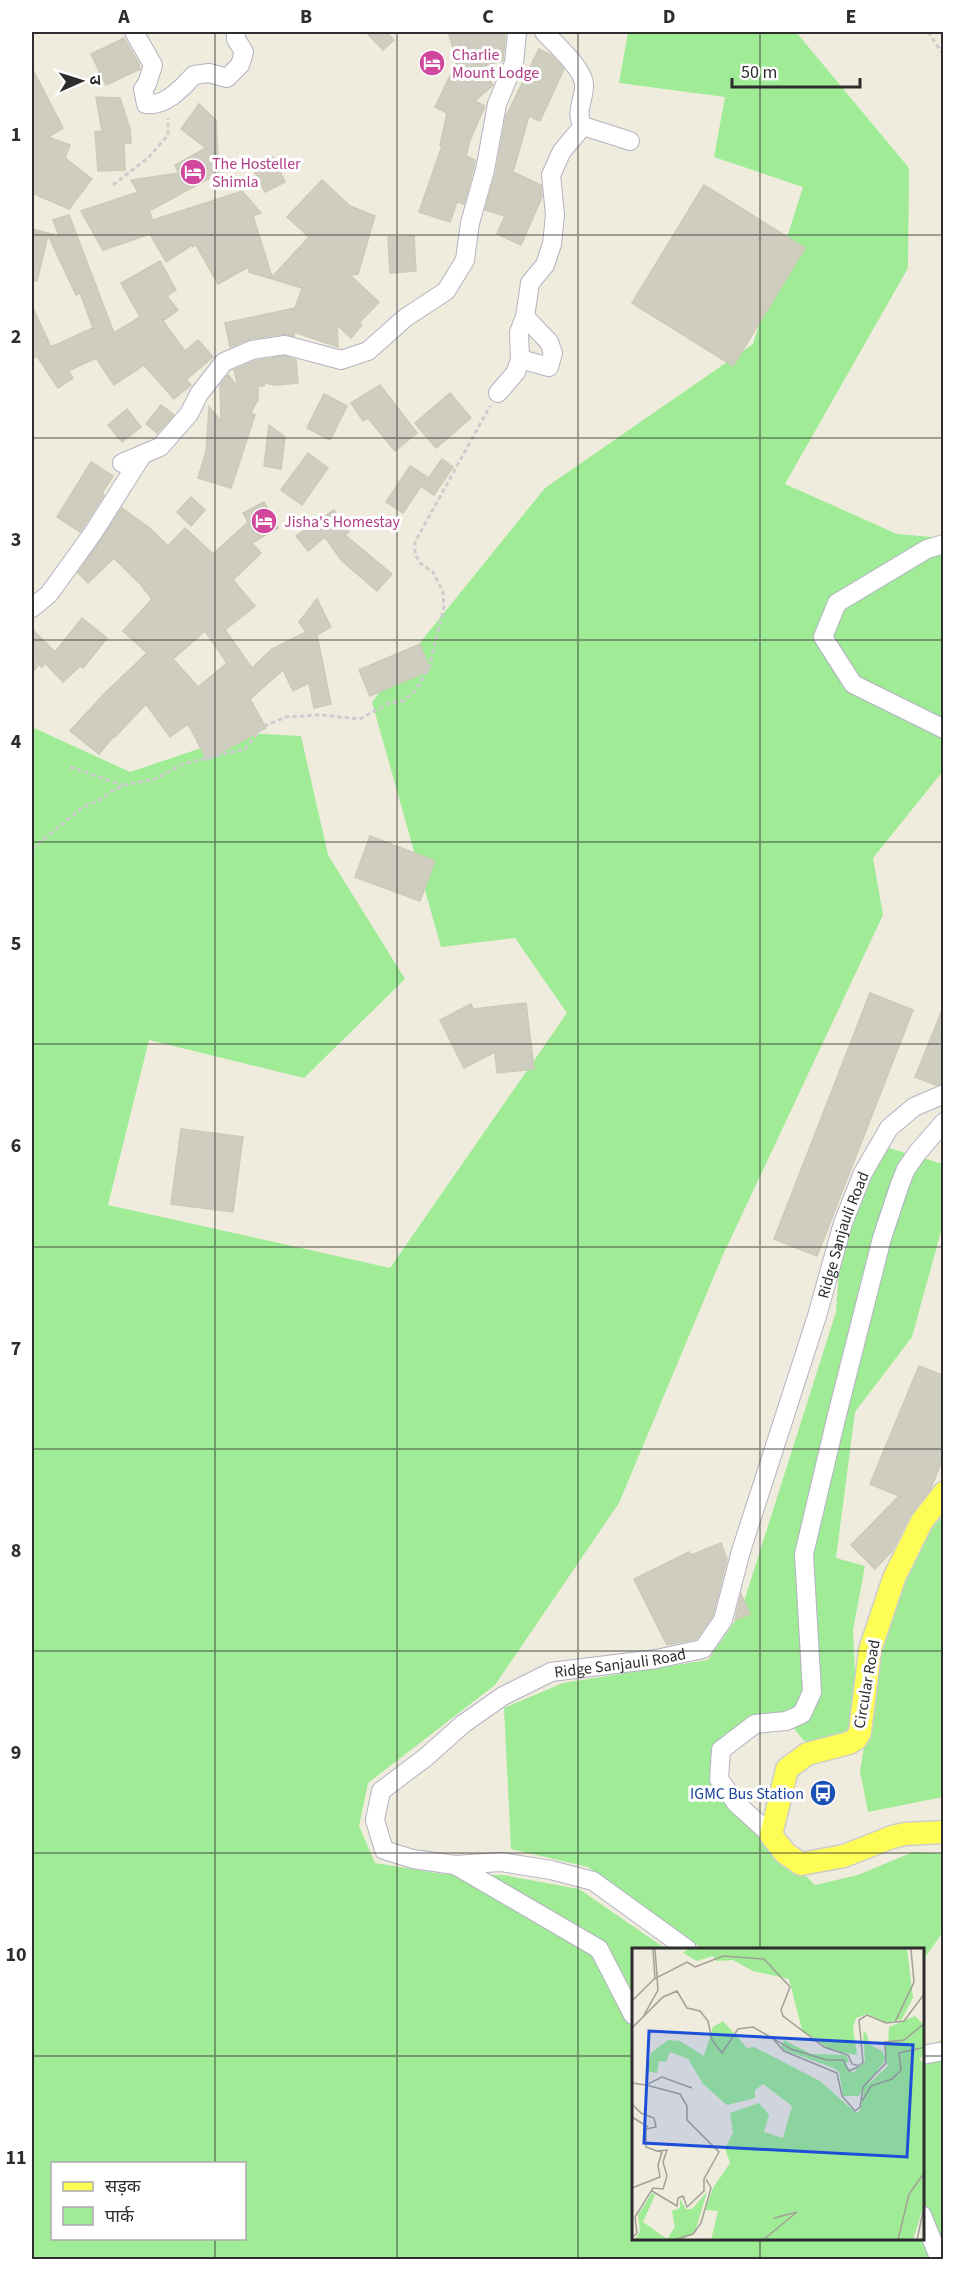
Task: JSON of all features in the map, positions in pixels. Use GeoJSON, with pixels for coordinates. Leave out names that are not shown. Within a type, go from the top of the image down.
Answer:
{"type":"FeatureCollection","features":[{"type":"Feature","properties":{"kind":"main road","name":"Circular Road"},"geometry":{"type":"LineString","coordinates":[[771,1835],[787,1770],[807,1754],[849,1743],[856,1739],[860,1732],[870,1650],[894,1578],[922,1521],[944,1493]]}},
{"type":"Feature","properties":{"kind":"main road"},"geometry":{"type":"LineString","coordinates":[[771,1835],[785,1853],[801,1864],[844,1856],[905,1834],[944,1832]]}},
{"type":"Feature","properties":{"kind":"street"},"geometry":{"type":"LineString","coordinates":[[140,34],[153,65],[143,89],[146,104],[157,105],[179,91],[194,75],[209,73],[228,78],[240,65],[244,52],[236,39],[236,32]]}},
{"type":"Feature","properties":{"kind":"street"},"geometry":{"type":"LineString","coordinates":[[122,463],[160,447],[189,414],[199,394],[224,362],[252,350],[285,345],[341,360],[368,351],[405,318],[446,291],[465,260],[470,223],[485,170],[497,104],[514,63],[517,32]]}},
{"type":"Feature","properties":{"kind":"street"},"geometry":{"type":"LineString","coordinates":[[544,32],[577,66],[584,83],[579,112],[579,120],[583,126],[630,141]]}},
{"type":"Feature","properties":{"kind":"street"},"geometry":{"type":"LineString","coordinates":[[498,393],[516,372],[520,359],[519,332],[525,316],[530,284],[545,265],[552,244],[555,215],[551,175],[562,151],[583,126]]}},
{"type":"Feature","properties":{"kind":"street"},"geometry":{"type":"LineString","coordinates":[[520,359],[549,367],[553,353],[549,342],[525,316]]}},
{"type":"Feature","properties":{"kind":"street"},"geometry":{"type":"LineString","coordinates":[[32,608],[49,594],[81,551],[143,454]]}},
{"type":"Feature","properties":{"kind":"street"},"geometry":{"type":"LineString","coordinates":[[944,544],[918,554],[837,603],[823,637],[853,684],[944,729]]}},
{"type":"Feature","properties":{"kind":"street","name":"Ridge Sanjauli Road"},"geometry":{"type":"LineString","coordinates":[[686,1948],[593,1881],[551,1870],[501,1862],[455,1865],[413,1859],[384,1850],[375,1820],[381,1791],[426,1757],[463,1724],[503,1696],[551,1672],[656,1659],[703,1649],[723,1620],[741,1551],[817,1316],[843,1223],[863,1173],[881,1140],[894,1123],[914,1107],[944,1094]]}},
{"type":"Feature","properties":{"kind":"street"},"geometry":{"type":"LineString","coordinates":[[771,1835],[736,1803],[719,1779],[721,1750],[755,1724],[786,1721],[802,1714],[812,1692],[804,1554],[882,1238],[906,1169],[944,1122]]}},
{"type":"Feature","properties":{"kind":"street"},"geometry":{"type":"LineString","coordinates":[[455,1865],[599,1949],[632,2013]]}},
{"type":"Feature","properties":{"kind":"street"},"geometry":{"type":"LineString","coordinates":[[924,2055],[944,2051]]}},
{"type":"Feature","properties":{"kind":"street"},"geometry":{"type":"LineString","coordinates":[[924,2220],[940,2259]]}},
{"type":"Feature","properties":{"kind":"path"},"geometry":{"type":"LineString","coordinates":[[928,32],[944,56]]}},
{"type":"Feature","properties":{"kind":"path"},"geometry":{"type":"LineString","coordinates":[[113,185],[149,157],[168,135],[167,99]]}},
{"type":"Feature","properties":{"kind":"path"},"geometry":{"type":"LineString","coordinates":[[32,849],[83,807],[100,800],[123,785],[156,779],[183,764],[245,749],[264,726],[286,717],[321,715],[360,719],[389,704],[403,701],[415,691],[429,668],[444,607],[443,592],[432,572],[421,564],[415,554],[415,542],[498,393]]}},
{"type":"Feature","properties":{"kind":"path"},"geometry":{"type":"LineString","coordinates":[[70,767],[123,785]]}},
{"type":"Feature","properties":{"kind":"green space"},"geometry":{"type":"Polygon","coordinates":[[[628,32],[796,32],[909,168],[908,268],[785,484],[897,534],[943,538],[943,771],[873,858],[883,915],[722,1257],[619,1503],[495,1685],[368,1783],[359,1826],[375,1863],[443,1874],[503,1875],[579,1889],[665,1948],[632,1948],[632,2240],[924,2240],[924,2049],[943,2039],[943,2259],[32,2260],[32,727],[130,772],[246,733],[301,736],[328,855],[405,979],[304,1078],[149,1040],[108,1205],[390,1268],[567,1013],[515,938],[441,947],[372,702],[545,488],[753,344],[803,187],[714,157],[725,97],[619,83],[628,32]]]}},
{"type":"Feature","properties":{"kind":"green space"},"geometry":{"type":"Polygon","coordinates":[[[882,1146],[943,1164],[943,1224],[912,1337],[855,1412],[836,1558],[865,1566],[853,1630],[857,1716],[840,1739],[804,1741],[781,1712],[745,1719],[713,1750],[710,1783],[815,1885],[858,1875],[913,1852],[943,1854],[943,1932],[924,1959],[924,1948],[702,1948],[588,1867],[511,1849],[504,1708],[563,1683],[708,1660],[740,1614],[836,1312],[843,1216],[882,1146]]]}},
{"type":"Feature","properties":{"kind":"green space"},"geometry":{"type":"Polygon","coordinates":[[[943,1515],[943,1797],[868,1812],[860,1771],[892,1579],[943,1515]]]}},
{"type":"Feature","properties":{"kind":"building"},"geometry":{"type":"Polygon","coordinates":[[[366,32],[386,32],[394,40],[383,50],[366,32]]]}},
{"type":"Feature","properties":{"kind":"building"},"geometry":{"type":"Polygon","coordinates":[[[448,32],[504,32],[505,38],[503,61],[480,67],[493,85],[475,101],[485,106],[470,140],[466,156],[475,160],[474,167],[464,204],[457,202],[450,222],[419,212],[442,146],[440,145],[447,113],[435,107],[460,55],[456,57],[448,32]]]}},
{"type":"Feature","properties":{"kind":"building"},"geometry":{"type":"Polygon","coordinates":[[[124,38],[140,69],[106,85],[91,54],[124,38]]]}},
{"type":"Feature","properties":{"kind":"building"},"geometry":{"type":"Polygon","coordinates":[[[539,49],[551,55],[564,69],[540,121],[529,116],[513,172],[541,185],[542,197],[521,245],[497,234],[505,216],[485,210],[496,172],[506,116],[539,49]]]}},
{"type":"Feature","properties":{"kind":"building"},"geometry":{"type":"Polygon","coordinates":[[[32,68],[63,128],[48,137],[70,145],[65,158],[92,179],[69,209],[32,193],[32,68]]]}},
{"type":"Feature","properties":{"kind":"building"},"geometry":{"type":"Polygon","coordinates":[[[96,97],[120,98],[130,129],[131,143],[124,143],[125,170],[98,171],[95,132],[102,131],[96,97]]]}},
{"type":"Feature","properties":{"kind":"building"},"geometry":{"type":"Polygon","coordinates":[[[199,104],[216,120],[219,173],[149,211],[153,220],[242,191],[261,213],[253,216],[272,277],[309,237],[287,217],[322,180],[350,206],[375,216],[358,274],[350,275],[379,302],[359,323],[362,325],[351,338],[337,325],[338,347],[294,332],[294,336],[283,334],[250,339],[230,347],[225,323],[295,308],[302,288],[249,272],[248,267],[218,284],[196,245],[193,247],[192,245],[166,262],[150,234],[103,250],[81,211],[138,192],[131,180],[179,173],[175,165],[206,148],[181,129],[199,104]]]}},
{"type":"Feature","properties":{"kind":"building"},"geometry":{"type":"Polygon","coordinates":[[[273,157],[285,182],[265,192],[252,167],[273,157]]]}},
{"type":"Feature","properties":{"kind":"building"},"geometry":{"type":"Polygon","coordinates":[[[704,185],[805,248],[733,366],[632,303],[704,185]]]}},
{"type":"Feature","properties":{"kind":"building"},"geometry":{"type":"Polygon","coordinates":[[[69,215],[114,333],[140,317],[121,283],[160,261],[176,290],[167,296],[178,310],[163,321],[185,351],[198,340],[213,357],[186,380],[191,385],[174,399],[144,365],[114,385],[96,358],[68,371],[73,378],[58,388],[37,356],[32,359],[32,306],[51,347],[93,328],[80,293],[76,295],[48,235],[37,281],[32,280],[32,229],[59,236],[53,220],[69,215]]]}},
{"type":"Feature","properties":{"kind":"building"},"geometry":{"type":"Polygon","coordinates":[[[414,236],[416,271],[390,273],[388,237],[414,236]]]}},
{"type":"Feature","properties":{"kind":"building"},"geometry":{"type":"Polygon","coordinates":[[[284,356],[296,360],[298,383],[275,385],[265,383],[264,386],[258,386],[258,400],[251,412],[255,415],[231,488],[198,478],[206,451],[209,407],[221,421],[220,385],[228,375],[238,387],[234,370],[255,361],[284,356]]]}},
{"type":"Feature","properties":{"kind":"building"},"geometry":{"type":"Polygon","coordinates":[[[380,385],[417,433],[395,451],[368,418],[363,421],[351,403],[380,385]]]}},
{"type":"Feature","properties":{"kind":"building"},"geometry":{"type":"Polygon","coordinates":[[[450,393],[471,418],[436,448],[415,423],[450,393]]]}},
{"type":"Feature","properties":{"kind":"building"},"geometry":{"type":"Polygon","coordinates":[[[324,394],[347,406],[330,440],[307,428],[324,394]]]}},
{"type":"Feature","properties":{"kind":"building"},"geometry":{"type":"Polygon","coordinates":[[[161,405],[174,415],[157,433],[146,424],[161,405]]]}},
{"type":"Feature","properties":{"kind":"building"},"geometry":{"type":"Polygon","coordinates":[[[127,409],[141,427],[122,442],[108,425],[127,409]]]}},
{"type":"Feature","properties":{"kind":"building"},"geometry":{"type":"Polygon","coordinates":[[[269,425],[285,437],[281,469],[264,466],[269,425]]]}},
{"type":"Feature","properties":{"kind":"building"},"geometry":{"type":"Polygon","coordinates":[[[308,453],[328,468],[302,505],[281,490],[308,453]]]}},
{"type":"Feature","properties":{"kind":"building"},"geometry":{"type":"Polygon","coordinates":[[[442,459],[453,467],[434,495],[422,487],[442,459]]]}},
{"type":"Feature","properties":{"kind":"building"},"geometry":{"type":"Polygon","coordinates":[[[91,462],[113,476],[102,493],[104,495],[80,532],[57,517],[91,462]]]}},
{"type":"Feature","properties":{"kind":"building"},"geometry":{"type":"Polygon","coordinates":[[[410,466],[427,477],[403,513],[386,502],[410,466]]]}},
{"type":"Feature","properties":{"kind":"building"},"geometry":{"type":"Polygon","coordinates":[[[191,497],[205,510],[191,526],[177,512],[191,497]]]}},
{"type":"Feature","properties":{"kind":"building"},"geometry":{"type":"Polygon","coordinates":[[[264,502],[278,528],[252,543],[261,553],[233,580],[255,606],[225,630],[252,668],[272,649],[306,632],[299,622],[317,599],[331,627],[317,635],[331,704],[314,708],[309,683],[293,691],[283,670],[250,699],[266,728],[207,760],[188,724],[170,737],[146,704],[99,754],[70,731],[147,653],[123,631],[152,599],[114,558],[88,583],[78,573],[122,508],[151,529],[168,546],[185,528],[213,554],[248,522],[243,513],[264,502]],[[205,631],[173,659],[198,687],[227,663],[205,631]]]}},
{"type":"Feature","properties":{"kind":"building"},"geometry":{"type":"Polygon","coordinates":[[[334,510],[349,532],[345,535],[392,574],[377,591],[341,560],[325,537],[308,551],[296,536],[334,510]]]}},
{"type":"Feature","properties":{"kind":"building"},"geometry":{"type":"Polygon","coordinates":[[[82,618],[107,638],[83,668],[80,666],[63,682],[45,663],[42,667],[39,664],[32,673],[32,629],[55,652],[82,618]]]}},
{"type":"Feature","properties":{"kind":"building"},"geometry":{"type":"Polygon","coordinates":[[[420,644],[430,670],[370,696],[359,670],[420,644]]]}},
{"type":"Feature","properties":{"kind":"building"},"geometry":{"type":"Polygon","coordinates":[[[370,836],[435,861],[420,901],[355,877],[370,836]]]}},
{"type":"Feature","properties":{"kind":"building"},"geometry":{"type":"Polygon","coordinates":[[[870,993],[913,1010],[817,1256],[774,1239],[870,993]]]}},
{"type":"Feature","properties":{"kind":"building"},"geometry":{"type":"Polygon","coordinates":[[[526,1003],[534,1069],[497,1073],[495,1052],[464,1068],[440,1020],[471,1004],[473,1009],[526,1003]]]}},
{"type":"Feature","properties":{"kind":"building"},"geometry":{"type":"Polygon","coordinates":[[[943,1008],[944,1075],[940,1084],[936,1085],[915,1077],[943,1008]]]}},
{"type":"Feature","properties":{"kind":"building"},"geometry":{"type":"Polygon","coordinates":[[[181,1129],[243,1137],[233,1212],[171,1204],[181,1129]]]}},
{"type":"Feature","properties":{"kind":"building"},"geometry":{"type":"Polygon","coordinates":[[[919,1366],[944,1376],[944,1456],[930,1490],[910,1515],[892,1551],[875,1569],[851,1545],[899,1496],[870,1484],[919,1366]]]}},
{"type":"Feature","properties":{"kind":"building"},"geometry":{"type":"Polygon","coordinates":[[[721,1543],[727,1559],[713,1615],[696,1639],[667,1645],[634,1579],[689,1552],[691,1555],[721,1543]]]}},
{"type":"Feature","properties":{"kind":"building"},"geometry":{"type":"Polygon","coordinates":[[[741,1594],[750,1614],[735,1620],[741,1594]]]}},
{"type":"Feature","properties":{"kind":"place","name":"Charlie Mount Lodge"},"geometry":{"type":"Point","coordinates":[432,63]}},
{"type":"Feature","properties":{"kind":"place","name":"The Hosteller Shimla"},"geometry":{"type":"Point","coordinates":[193,172]}},
{"type":"Feature","properties":{"kind":"place","name":"Jisha's Homestay"},"geometry":{"type":"Point","coordinates":[264,521]}},
{"type":"Feature","properties":{"kind":"place","name":"IGMC Bus Station"},"geometry":{"type":"Point","coordinates":[823,1793]}}]}
